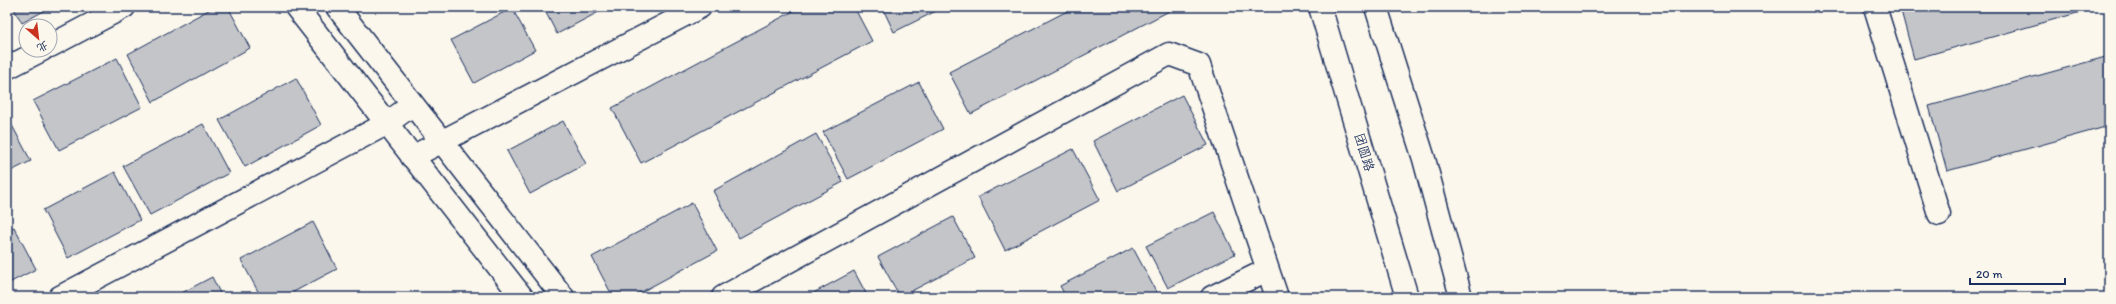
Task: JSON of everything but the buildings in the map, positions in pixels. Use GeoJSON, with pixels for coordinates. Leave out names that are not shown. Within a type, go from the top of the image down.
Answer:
{"type":"FeatureCollection","features":[{"type":"Feature","properties":{"kind":"street"},"geometry":{"type":"LineString","coordinates":[[58,42],[124,7]]}},
{"type":"Feature","properties":{"kind":"street"},"geometry":{"type":"LineString","coordinates":[[296,7],[522,297]]}},
{"type":"Feature","properties":{"kind":"street"},"geometry":{"type":"LineString","coordinates":[[337,7],[563,297]]}},
{"type":"Feature","properties":{"kind":"street"},"geometry":{"type":"LineString","coordinates":[[412,157],[440,141],[700,7]]}},
{"type":"Feature","properties":{"kind":"street","name":"团圆路"},"geometry":{"type":"LineString","coordinates":[[1320,7],[1407,297]]}},
{"type":"Feature","properties":{"kind":"street"},"geometry":{"type":"LineString","coordinates":[[1376,7],[1424,159],[1461,297]]}},
{"type":"Feature","properties":{"kind":"street"},"geometry":{"type":"LineString","coordinates":[[1875,7],[1939,214]]}},
{"type":"Feature","properties":{"kind":"street"},"geometry":{"type":"LineString","coordinates":[[723,297],[1169,54],[1198,65],[1276,297]]}},
{"type":"Feature","properties":{"kind":"street"},"geometry":{"type":"LineString","coordinates":[[7,68],[26,58]]}},
{"type":"Feature","properties":{"kind":"street"},"geometry":{"type":"LineString","coordinates":[[60,297],[386,124],[412,105]]}},
{"type":"Feature","properties":{"kind":"street"},"geometry":{"type":"LineString","coordinates":[[1212,297],[1268,270]]}}]}
